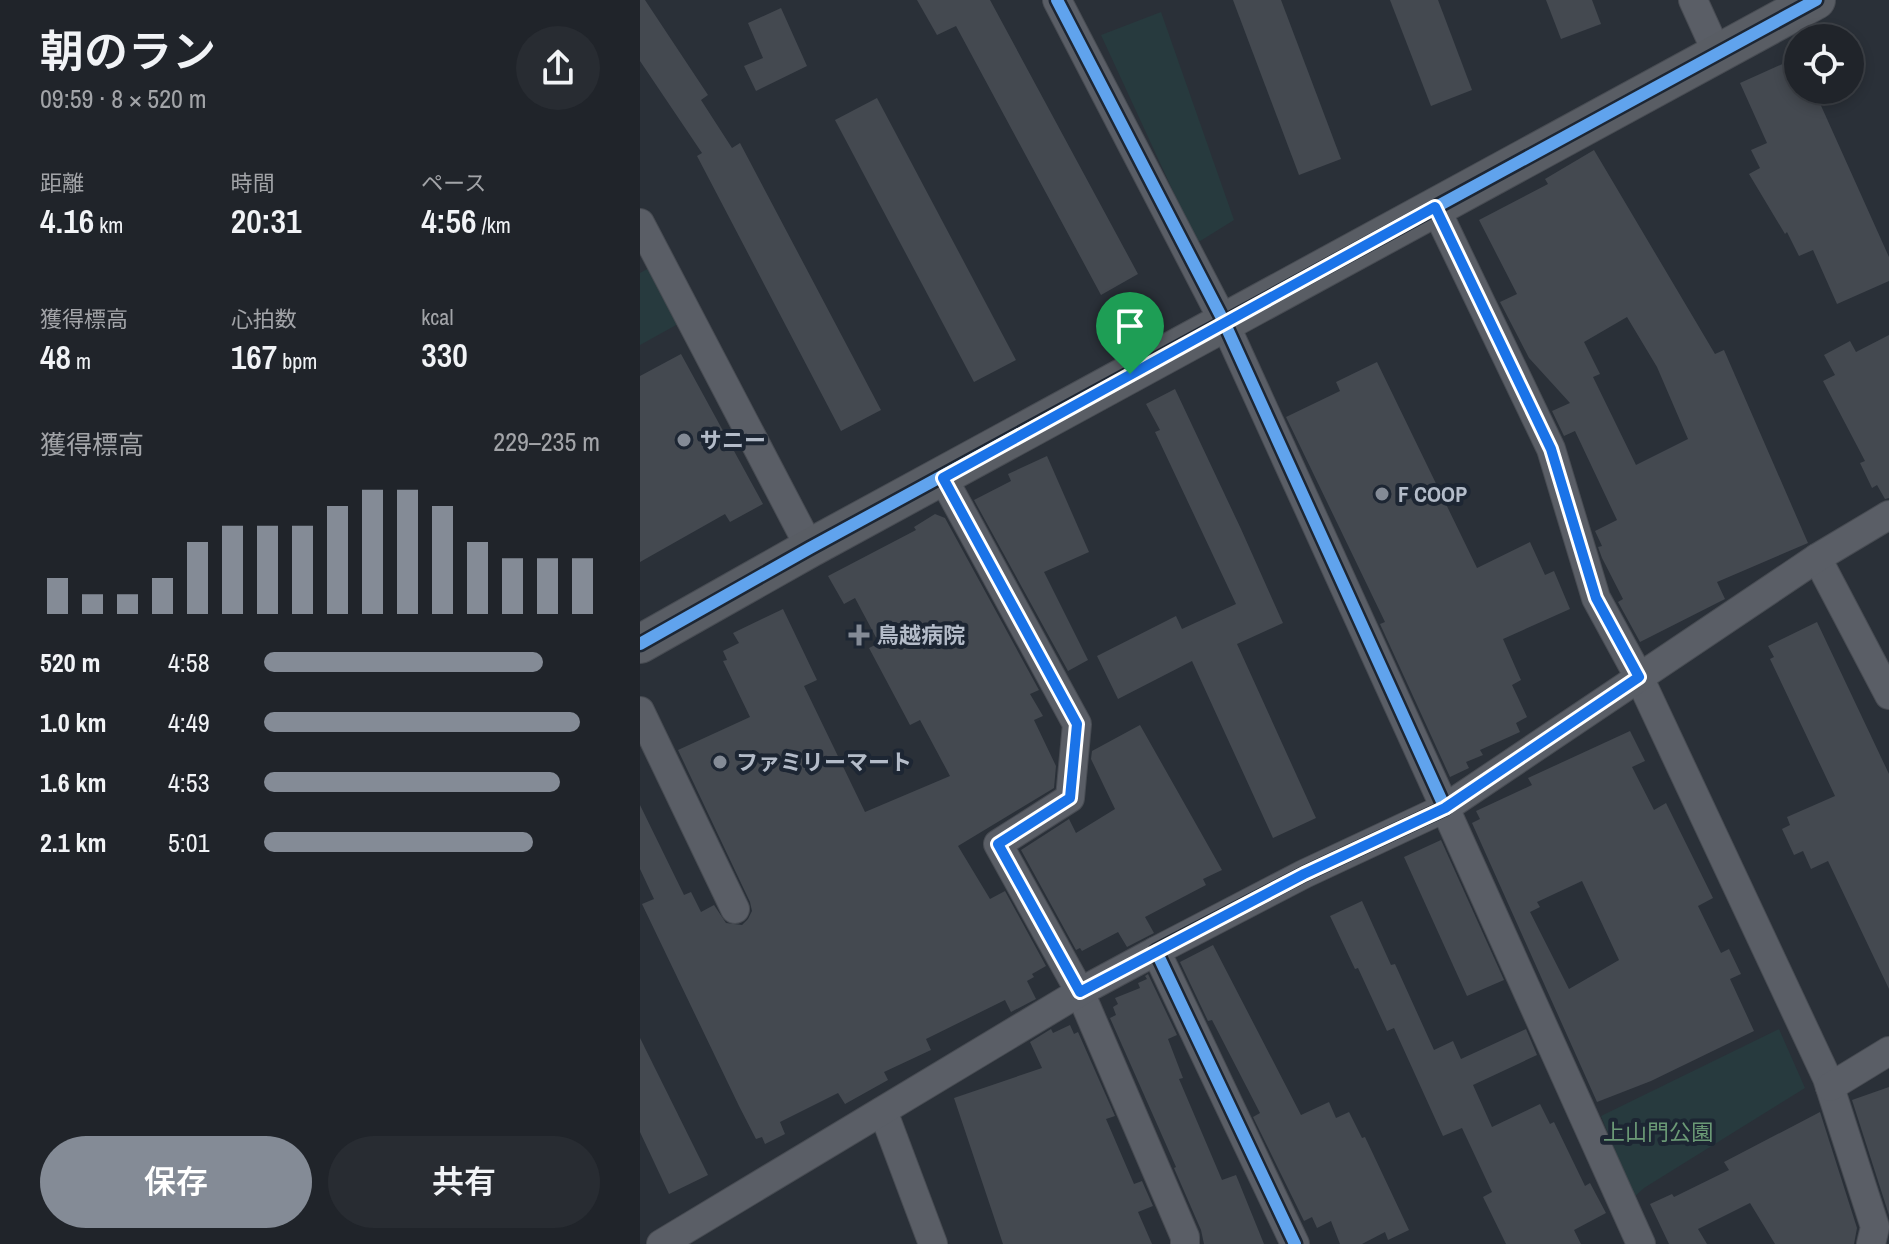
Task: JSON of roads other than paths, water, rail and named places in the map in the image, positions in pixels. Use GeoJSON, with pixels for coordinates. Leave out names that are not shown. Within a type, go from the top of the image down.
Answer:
{"type":"FeatureCollection","features":[{"type":"Feature","properties":{"kind":"street"},"geometry":{"type":"LineString","coordinates":[[1057,0],[1224,322],[1641,1244]]}},
{"type":"Feature","properties":{"kind":"street"},"geometry":{"type":"LineString","coordinates":[[1693,0],[1718,55]]}},
{"type":"Feature","properties":{"kind":"street"},"geometry":{"type":"LineString","coordinates":[[640,644],[810,548],[1816,0]]}},
{"type":"Feature","properties":{"kind":"street"},"geometry":{"type":"LineString","coordinates":[[1435,207],[1551,449],[1596,598],[1639,677],[1830,1087],[1875,1227],[1871,1244]]}},
{"type":"Feature","properties":{"kind":"street"},"geometry":{"type":"LineString","coordinates":[[640,223],[810,548]]}},
{"type":"Feature","properties":{"kind":"street"},"geometry":{"type":"LineString","coordinates":[[943,478],[1077,724],[1070,798],[998,844],[1080,992],[1185,1237],[1185,1244]]}},
{"type":"Feature","properties":{"kind":"street"},"geometry":{"type":"LineString","coordinates":[[661,1244],[1080,992],[1304,874],[1445,808],[1817,558],[1889,515]]}},
{"type":"Feature","properties":{"kind":"street"},"geometry":{"type":"LineString","coordinates":[[1817,558],[1889,695]]}},
{"type":"Feature","properties":{"kind":"street"},"geometry":{"type":"LineString","coordinates":[[640,711],[735,909]]}},
{"type":"Feature","properties":{"kind":"street"},"geometry":{"type":"LineString","coordinates":[[1156,951],[1295,1244]]}},
{"type":"Feature","properties":{"kind":"street"},"geometry":{"type":"LineString","coordinates":[[1830,1087],[1889,1051]]}},
{"type":"Feature","properties":{"kind":"street"},"geometry":{"type":"LineString","coordinates":[[883,1111],[933,1244]]}},
{"type":"Feature","properties":{"kind":"place","name":"サニー"},"geometry":{"type":"Point","coordinates":[684,440]}},
{"type":"Feature","properties":{"kind":"place","name":"F COOP"},"geometry":{"type":"Point","coordinates":[1382,494]}},
{"type":"Feature","properties":{"kind":"place","name":"鳥越病院"},"geometry":{"type":"Point","coordinates":[859,635]}},
{"type":"Feature","properties":{"kind":"place","name":"ファミリーマート"},"geometry":{"type":"Point","coordinates":[720,762]}},
{"type":"Feature","properties":{"kind":"park label","name":"上山門公園"},"geometry":{"type":"Point","coordinates":[1658,1132]}}]}
